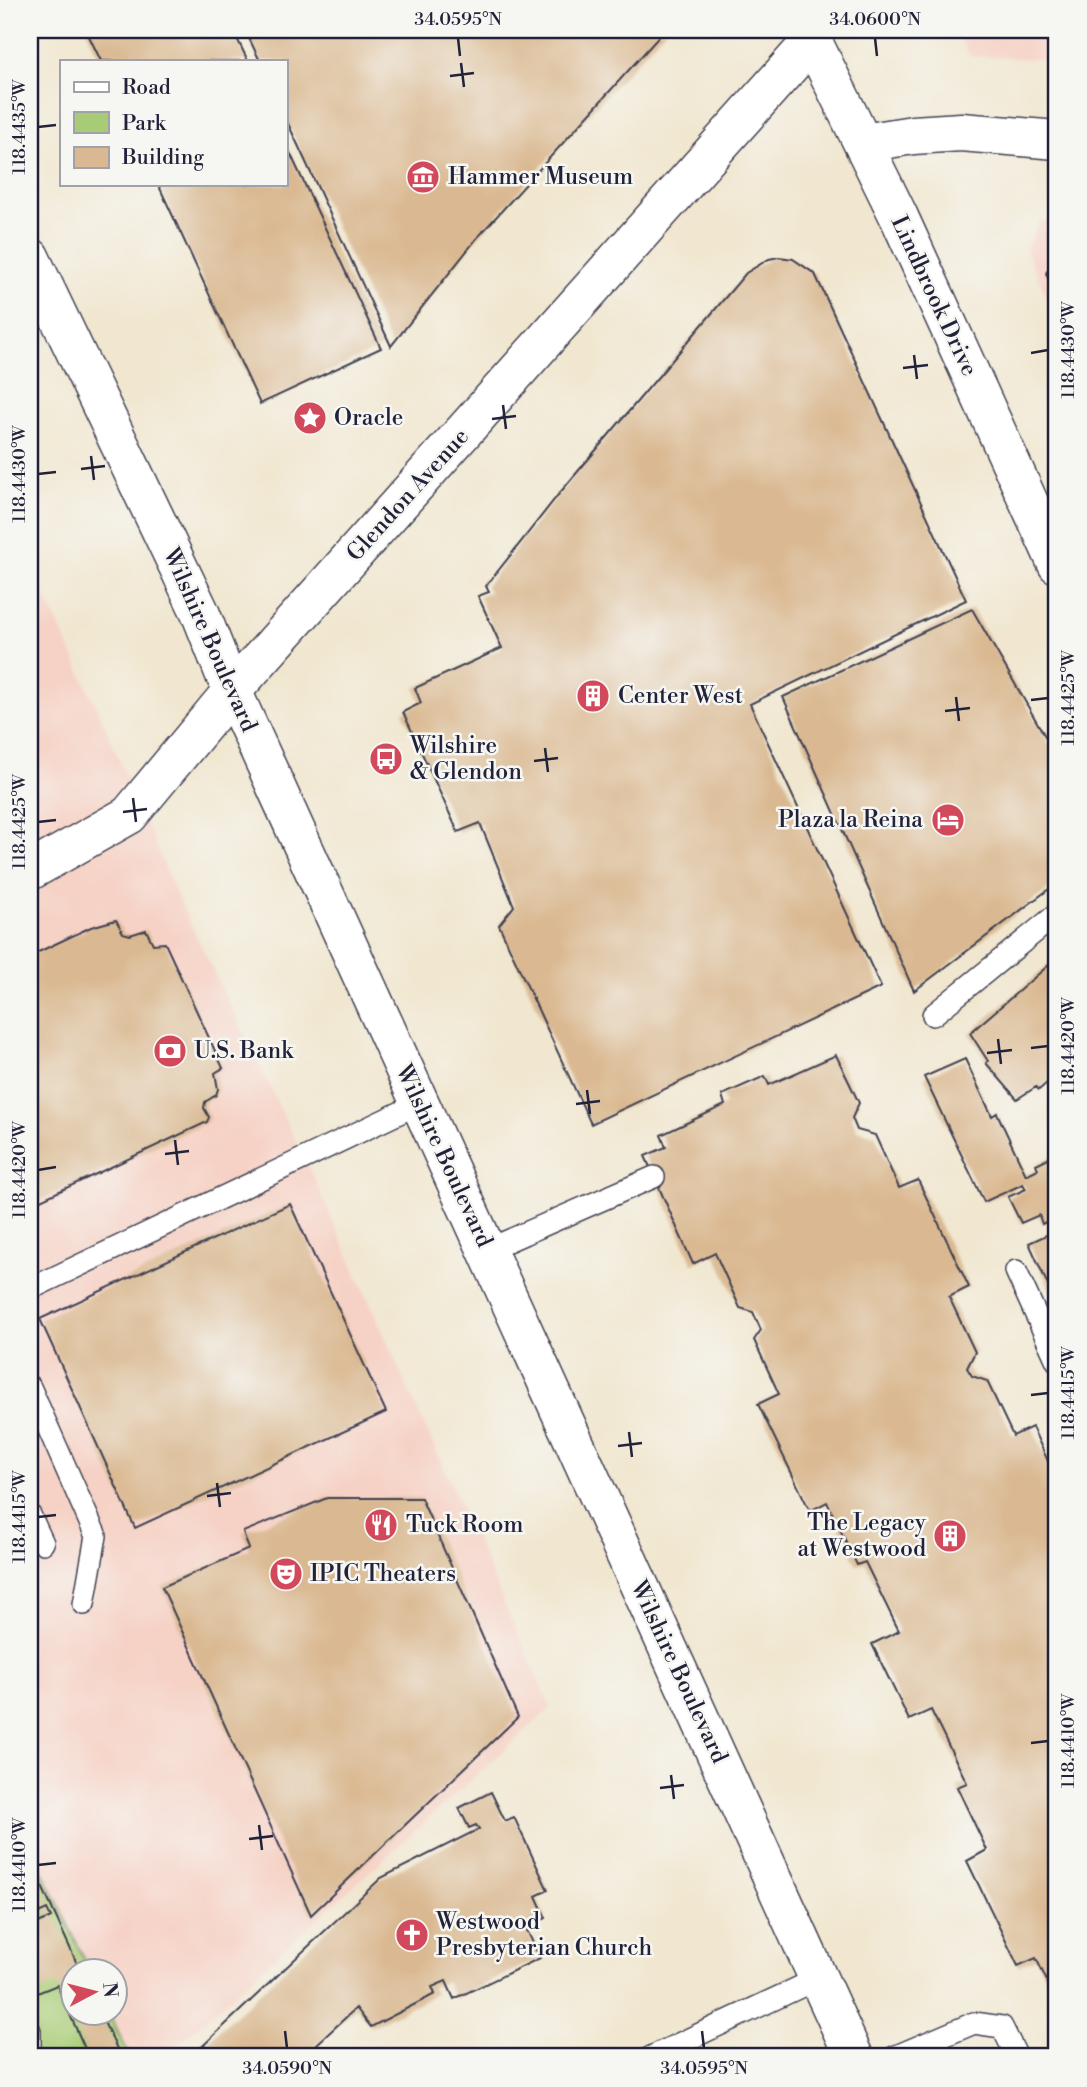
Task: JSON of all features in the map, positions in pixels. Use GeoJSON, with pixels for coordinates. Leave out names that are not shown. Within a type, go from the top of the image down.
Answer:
{"type":"FeatureCollection","features":[{"type":"Feature","properties":{"kind":"main road","name":"Lindbrook Drive"},"geometry":{"type":"LineString","coordinates":[[813,33],[1057,564]]}},
{"type":"Feature","properties":{"kind":"main road","name":"Glendon Avenue"},"geometry":{"type":"LineString","coordinates":[[30,871],[129,815],[232,691],[813,33]]}},
{"type":"Feature","properties":{"kind":"main road"},"geometry":{"type":"LineString","coordinates":[[863,143],[913,135],[961,132],[1057,140]]}},
{"type":"Feature","properties":{"kind":"main road","name":"Wilshire Boulevard"},"geometry":{"type":"LineString","coordinates":[[30,257],[200,612],[232,691],[854,2057]]}},
{"type":"Feature","properties":{"kind":"lane"},"geometry":{"type":"LineString","coordinates":[[933,1015],[1057,914]]}},
{"type":"Feature","properties":{"kind":"lane"},"geometry":{"type":"LineString","coordinates":[[30,1289],[419,1103]]}},
{"type":"Feature","properties":{"kind":"lane"},"geometry":{"type":"LineString","coordinates":[[487,1250],[654,1177]]}},
{"type":"Feature","properties":{"kind":"lane"},"geometry":{"type":"LineString","coordinates":[[1016,1271],[1057,1361]]}},
{"type":"Feature","properties":{"kind":"lane"},"geometry":{"type":"LineString","coordinates":[[30,1387],[96,1536],[84,1604]]}},
{"type":"Feature","properties":{"kind":"lane"},"geometry":{"type":"LineString","coordinates":[[30,1515],[43,1543]]}},
{"type":"Feature","properties":{"kind":"lane"},"geometry":{"type":"LineString","coordinates":[[651,2057],[818,1978]]}},
{"type":"Feature","properties":{"kind":"lane"},"geometry":{"type":"LineString","coordinates":[[894,2057],[974,2023],[984,2022],[1002,2027],[1017,2057]]}},
{"type":"Feature","properties":{"kind":"lane"},"geometry":{"type":"LineString","coordinates":[[30,2031],[30,2056]]}},
{"type":"Feature","properties":{"kind":"shaded area"},"geometry":{"type":"Polygon","coordinates":[[[955,30],[1057,30],[1057,60],[970,56],[955,30]]]}},
{"type":"Feature","properties":{"kind":"shaded area"},"geometry":{"type":"Polygon","coordinates":[[[1040,221],[1057,223],[1057,321],[1026,250],[1040,221]]]}},
{"type":"Feature","properties":{"kind":"shaded area"},"geometry":{"type":"Polygon","coordinates":[[[30,562],[99,712],[178,898],[313,1176],[551,1708],[164,2057],[130,2057],[116,2028],[130,2028],[130,1958],[84,1958],[30,1845],[30,562]]]}},
{"type":"Feature","properties":{"kind":"green space"},"geometry":{"type":"Polygon","coordinates":[[[30,1845],[84,1958],[60,1958],[60,2028],[116,2028],[130,2057],[30,2057],[30,1845]]]}},
{"type":"Feature","properties":{"kind":"building"},"geometry":{"type":"Polygon","coordinates":[[[86,30],[233,30],[248,60],[101,60],[86,30]]]}},
{"type":"Feature","properties":{"kind":"building","name":"Hammer Museum"},"geometry":{"type":"Polygon","coordinates":[[[245,30],[665,30],[478,237],[391,346],[287,121],[287,60],[260,60],[245,30]]]}},
{"type":"Feature","properties":{"kind":"building"},"geometry":{"type":"Polygon","coordinates":[[[287,146],[381,348],[260,404],[159,186],[287,186],[287,146]]]}},
{"type":"Feature","properties":{"kind":"building"},"geometry":{"type":"Polygon","coordinates":[[[1057,256],[1057,297],[1046,273],[1057,256]]]}},
{"type":"Feature","properties":{"kind":"building","name":"Center West"},"geometry":{"type":"Polygon","coordinates":[[[769,259],[793,259],[815,274],[966,600],[750,704],[881,987],[591,1124],[499,925],[514,906],[480,823],[458,832],[403,712],[421,703],[415,688],[502,648],[478,596],[489,592],[486,586],[558,495],[746,273],[769,259]]]}},
{"type":"Feature","properties":{"kind":"building","name":"Plaza la Reina"},"geometry":{"type":"Polygon","coordinates":[[[972,609],[1057,757],[1057,883],[914,991],[783,697],[972,609]]]}},
{"type":"Feature","properties":{"kind":"building"},"geometry":{"type":"Polygon","coordinates":[[[116,920],[123,933],[130,935],[146,930],[153,944],[165,943],[223,1068],[215,1073],[218,1089],[216,1095],[205,1102],[204,1108],[209,1117],[207,1122],[30,1205],[30,956],[91,927],[116,920]]]}},
{"type":"Feature","properties":{"kind":"building"},"geometry":{"type":"Polygon","coordinates":[[[1057,958],[1057,1074],[1039,1090],[1036,1087],[1017,1099],[986,1063],[988,1061],[970,1033],[1057,958]]]}},
{"type":"Feature","properties":{"kind":"building","name":"The Legacy at Westwood"},"geometry":{"type":"Polygon","coordinates":[[[836,1055],[859,1103],[852,1118],[857,1130],[875,1135],[899,1188],[918,1180],[969,1287],[949,1297],[975,1352],[967,1368],[972,1376],[987,1381],[1013,1436],[1032,1427],[1057,1480],[1057,2002],[1036,1958],[1018,1966],[967,1861],[987,1850],[957,1787],[967,1783],[931,1710],[909,1720],[872,1644],[899,1631],[865,1562],[857,1565],[827,1502],[810,1511],[758,1404],[779,1394],[754,1340],[761,1330],[753,1312],[740,1308],[715,1253],[693,1264],[645,1156],[666,1147],[661,1135],[725,1105],[722,1095],[765,1076],[769,1085],[836,1055]]]}},
{"type":"Feature","properties":{"kind":"building"},"geometry":{"type":"Polygon","coordinates":[[[965,1059],[992,1116],[997,1113],[1026,1175],[1038,1169],[1036,1164],[1057,1154],[1057,1216],[1042,1224],[1039,1215],[1021,1223],[1008,1197],[1026,1189],[1023,1184],[984,1202],[924,1077],[965,1059]]]}},
{"type":"Feature","properties":{"kind":"building"},"geometry":{"type":"Polygon","coordinates":[[[290,1204],[386,1412],[135,1528],[40,1319],[290,1204]]]}},
{"type":"Feature","properties":{"kind":"building"},"geometry":{"type":"Polygon","coordinates":[[[1057,1230],[1057,1300],[1055,1301],[1029,1243],[1057,1230]]]}},
{"type":"Feature","properties":{"kind":"building"},"geometry":{"type":"Polygon","coordinates":[[[327,1498],[421,1498],[518,1717],[311,1915],[162,1587],[249,1549],[243,1532],[327,1498]]]}},
{"type":"Feature","properties":{"kind":"building"},"geometry":{"type":"Polygon","coordinates":[[[491,1792],[505,1821],[514,1817],[548,1890],[536,1896],[546,1918],[526,1928],[540,1958],[454,1999],[446,1981],[432,1987],[435,1994],[371,2027],[356,2008],[303,2057],[191,2057],[381,1878],[479,1829],[476,1825],[469,1828],[459,1808],[491,1792]]]}},
{"type":"Feature","properties":{"kind":"building"},"geometry":{"type":"Polygon","coordinates":[[[30,1860],[75,1958],[60,1958],[60,1992],[57,1985],[35,1994],[33,1990],[30,1992],[30,1927],[51,1917],[47,1909],[30,1917],[30,1860]]]}},
{"type":"Feature","properties":{"kind":"building"},"geometry":{"type":"Polygon","coordinates":[[[76,2028],[107,2028],[121,2057],[83,2057],[86,2051],[76,2028]]]}},
{"type":"Feature","properties":{"kind":"place","name":"Hammer Museum"},"geometry":{"type":"Point","coordinates":[423,177]}},
{"type":"Feature","properties":{"kind":"place","name":"Oracle"},"geometry":{"type":"Point","coordinates":[310,418]}},
{"type":"Feature","properties":{"kind":"place","name":"Center West"},"geometry":{"type":"Point","coordinates":[593,696]}},
{"type":"Feature","properties":{"kind":"place","name":"Wilshire & Glendon"},"geometry":{"type":"Point","coordinates":[386,759]}},
{"type":"Feature","properties":{"kind":"place","name":"Plaza la Reina"},"geometry":{"type":"Point","coordinates":[948,820]}},
{"type":"Feature","properties":{"kind":"place","name":"U.S. Bank"},"geometry":{"type":"Point","coordinates":[170,1051]}},
{"type":"Feature","properties":{"kind":"place","name":"Tuck Room"},"geometry":{"type":"Point","coordinates":[381,1525]}},
{"type":"Feature","properties":{"kind":"place","name":"The Legacy at Westwood"},"geometry":{"type":"Point","coordinates":[950,1536]}},
{"type":"Feature","properties":{"kind":"place","name":"IPIC Theaters"},"geometry":{"type":"Point","coordinates":[286,1574]}},
{"type":"Feature","properties":{"kind":"place","name":"Westwood Presbyterian Church"},"geometry":{"type":"Point","coordinates":[412,1935]}}]}
